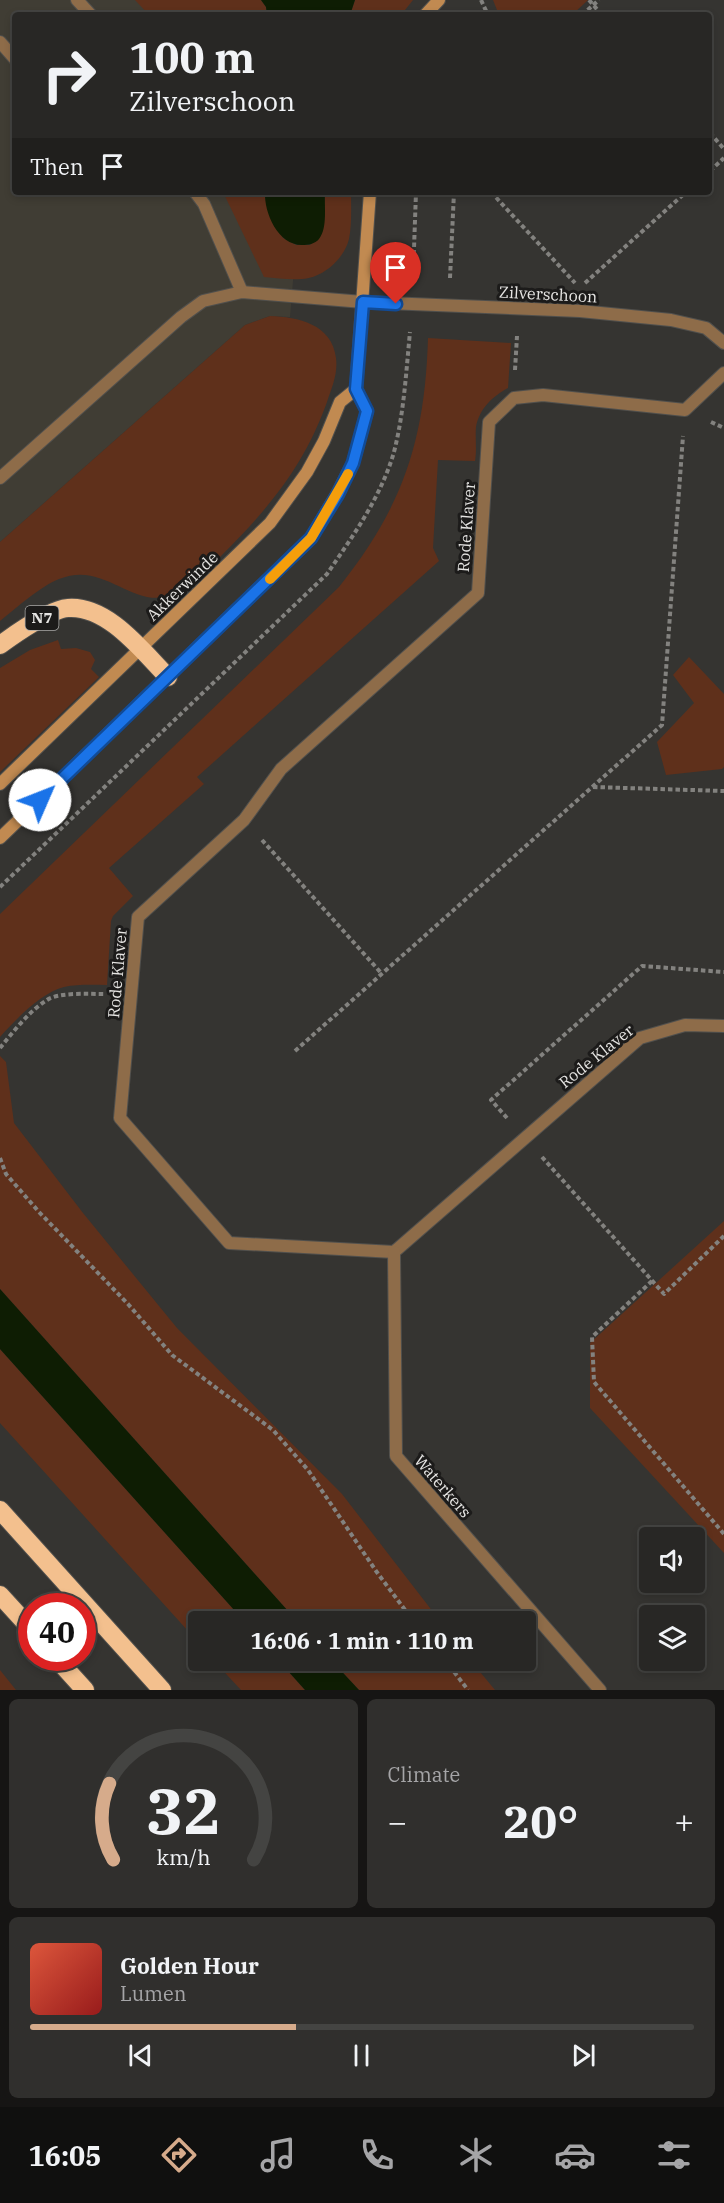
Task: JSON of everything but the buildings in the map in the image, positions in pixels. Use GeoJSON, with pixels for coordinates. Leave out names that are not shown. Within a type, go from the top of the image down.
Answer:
{"type":"FeatureCollection","features":[{"type":"Feature","properties":{"kind":"highway","name":"N7"},"geometry":{"type":"LineString","coordinates":[[0,645],[33,622],[67,607],[90,611],[113,622],[141,649]]}},
{"type":"Feature","properties":{"kind":"highway"},"geometry":{"type":"LineString","coordinates":[[141,649],[168,677]]}},
{"type":"Feature","properties":{"kind":"highway"},"geometry":{"type":"LineString","coordinates":[[0,1510],[162,1690]]}},
{"type":"Feature","properties":{"kind":"highway"},"geometry":{"type":"LineString","coordinates":[[0,1594],[18,1614]]}},
{"type":"Feature","properties":{"kind":"highway"},"geometry":{"type":"LineString","coordinates":[[68,1671],[85,1690]]}},
{"type":"Feature","properties":{"kind":"street"},"geometry":{"type":"LineString","coordinates":[[77,0],[88,12]]}},
{"type":"Feature","properties":{"kind":"street"},"geometry":{"type":"LineString","coordinates":[[428,12],[439,0]]}},
{"type":"Feature","properties":{"kind":"street"},"geometry":{"type":"LineString","coordinates":[[0,42],[12,56]]}},
{"type":"Feature","properties":{"kind":"street"},"geometry":{"type":"LineString","coordinates":[[197,195],[204,204],[242,292]]}},
{"type":"Feature","properties":{"kind":"street"},"geometry":{"type":"LineString","coordinates":[[0,838],[311,538],[338,494],[353,463],[367,411],[356,389],[370,195]]}},
{"type":"Feature","properties":{"kind":"street","name":"Zilverschoon"},"geometry":{"type":"LineString","coordinates":[[0,478],[181,317],[203,301],[242,292],[363,302],[580,311],[671,320],[706,328],[724,343]]}},
{"type":"Feature","properties":{"kind":"street"},"geometry":{"type":"LineString","coordinates":[[514,398],[543,395],[685,410],[724,373]]}},
{"type":"Feature","properties":{"kind":"street","name":"Akkerwinde"},"geometry":{"type":"LineString","coordinates":[[0,784],[270,523],[306,472],[324,441],[340,402],[356,389]]}},
{"type":"Feature","properties":{"kind":"street","name":"Rode Klaver"},"geometry":{"type":"LineString","coordinates":[[514,398],[489,422],[478,593],[280,769],[244,820],[138,917],[120,1118],[229,1243],[394,1252],[640,1038],[685,1025],[724,1026]]}},
{"type":"Feature","properties":{"kind":"street","name":"Waterkers"},"geometry":{"type":"LineString","coordinates":[[394,1252],[396,1456],[600,1690]]}},
{"type":"Feature","properties":{"kind":"path"},"geometry":{"type":"LineString","coordinates":[[589,0],[599,12]]}},
{"type":"Feature","properties":{"kind":"path"},"geometry":{"type":"LineString","coordinates":[[585,12],[599,0]]}},
{"type":"Feature","properties":{"kind":"path"},"geometry":{"type":"LineString","coordinates":[[712,135],[724,149]]}},
{"type":"Feature","properties":{"kind":"path"},"geometry":{"type":"LineString","coordinates":[[712,169],[724,158]]}},
{"type":"Feature","properties":{"kind":"path"},"geometry":{"type":"LineString","coordinates":[[449,306],[454,195]]}},
{"type":"Feature","properties":{"kind":"path"},"geometry":{"type":"LineString","coordinates":[[494,195],[579,288],[683,195]]}},
{"type":"Feature","properties":{"kind":"path"},"geometry":{"type":"LineString","coordinates":[[514,398],[519,310]]}},
{"type":"Feature","properties":{"kind":"path"},"geometry":{"type":"LineString","coordinates":[[296,1051],[662,725],[685,410]]}},
{"type":"Feature","properties":{"kind":"path"},"geometry":{"type":"LineString","coordinates":[[593,787],[724,791]]}},
{"type":"Feature","properties":{"kind":"path"},"geometry":{"type":"LineString","coordinates":[[244,820],[382,974]]}},
{"type":"Feature","properties":{"kind":"path"},"geometry":{"type":"LineString","coordinates":[[724,972],[642,966],[491,1100],[664,1294],[724,1236]]}},
{"type":"Feature","properties":{"kind":"path"},"geometry":{"type":"LineString","coordinates":[[0,1047],[48,998],[76,994],[131,993]]}},
{"type":"Feature","properties":{"kind":"path"},"geometry":{"type":"LineString","coordinates":[[0,1158],[6,1174],[39,1212],[128,1304],[172,1355],[273,1430],[308,1470],[406,1611]]}},
{"type":"Feature","properties":{"kind":"path"},"geometry":{"type":"LineString","coordinates":[[652,1281],[592,1337],[594,1382],[724,1534]]}},
{"type":"Feature","properties":{"kind":"path"},"geometry":{"type":"LineString","coordinates":[[453,1671],[468,1690]]}},
{"type":"Feature","properties":{"kind":"shaded area"},"geometry":{"type":"Polygon","coordinates":[[[0,0],[261,0],[266,12],[12,12],[12,195],[265,195],[283,238],[296,245],[290,317],[270,316],[245,325],[0,542],[0,0]]]}},
{"type":"Feature","properties":{"kind":"shaded area"},"geometry":{"type":"Polygon","coordinates":[[[135,0],[261,0],[267,12],[146,12],[135,0]]]}},
{"type":"Feature","properties":{"kind":"shaded area"},"geometry":{"type":"Polygon","coordinates":[[[261,0],[355,0],[351,12],[267,12],[261,0]]]}},
{"type":"Feature","properties":{"kind":"shaded area"},"geometry":{"type":"Polygon","coordinates":[[[355,0],[413,0],[403,12],[351,12],[355,0]]]}},
{"type":"Feature","properties":{"kind":"shaded area"},"geometry":{"type":"Polygon","coordinates":[[[493,0],[588,0],[575,12],[498,12],[493,0]]]}},
{"type":"Feature","properties":{"kind":"shaded area"},"geometry":{"type":"Polygon","coordinates":[[[224,195],[265,195],[283,238],[296,245],[310,245],[323,230],[325,195],[351,195],[349,239],[342,254],[331,266],[310,278],[264,277],[224,195]]]}},
{"type":"Feature","properties":{"kind":"shaded area"},"geometry":{"type":"Polygon","coordinates":[[[265,195],[325,195],[325,223],[319,239],[311,244],[302,245],[286,240],[274,226],[265,195]]]}},
{"type":"Feature","properties":{"kind":"shaded area"},"geometry":{"type":"Polygon","coordinates":[[[270,316],[292,318],[321,330],[333,346],[336,370],[327,402],[308,446],[284,485],[255,520],[199,578],[173,595],[158,598],[144,596],[104,580],[75,575],[59,579],[44,587],[0,621],[0,542],[245,325],[270,316]]]}},
{"type":"Feature","properties":{"kind":"shaded area"},"geometry":{"type":"Polygon","coordinates":[[[428,338],[511,343],[508,388],[492,399],[480,414],[476,427],[475,461],[438,460],[433,548],[439,561],[197,777],[204,784],[109,868],[133,896],[113,916],[111,921],[107,985],[75,985],[56,990],[29,1008],[0,1037],[0,914],[339,587],[361,558],[394,500],[406,471],[422,409],[428,338]]]}},
{"type":"Feature","properties":{"kind":"shaded area"},"geometry":{"type":"Polygon","coordinates":[[[58,640],[61,649],[76,648],[90,652],[95,660],[91,669],[99,677],[0,772],[0,668],[30,650],[58,640]]]}},
{"type":"Feature","properties":{"kind":"shaded area"},"geometry":{"type":"Polygon","coordinates":[[[689,657],[724,694],[724,767],[666,775],[657,742],[694,703],[673,675],[689,657]]]}},
{"type":"Feature","properties":{"kind":"shaded area"},"geometry":{"type":"Polygon","coordinates":[[[0,1056],[6,1062],[14,1123],[83,1213],[177,1328],[342,1494],[432,1611],[288,1611],[0,1289],[0,1056]]]}},
{"type":"Feature","properties":{"kind":"shaded area"},"geometry":{"type":"Polygon","coordinates":[[[724,1221],[724,1553],[705,1532],[705,1527],[700,1527],[590,1408],[590,1343],[724,1221]]]}},
{"type":"Feature","properties":{"kind":"shaded area"},"geometry":{"type":"Polygon","coordinates":[[[0,1289],[288,1611],[235,1611],[0,1349],[0,1289]]]}},
{"type":"Feature","properties":{"kind":"shaded area"},"geometry":{"type":"Polygon","coordinates":[[[0,1349],[235,1611],[188,1611],[188,1631],[0,1423],[0,1349]]]}},
{"type":"Feature","properties":{"kind":"shaded area"},"geometry":{"type":"Polygon","coordinates":[[[0,1670],[16,1690],[0,1690],[0,1670]]]}},
{"type":"Feature","properties":{"kind":"shaded area"},"geometry":{"type":"Polygon","coordinates":[[[223,1671],[288,1671],[305,1690],[241,1690],[223,1671]]]}},
{"type":"Feature","properties":{"kind":"shaded area"},"geometry":{"type":"Polygon","coordinates":[[[288,1671],[341,1671],[359,1690],[305,1690],[288,1671]]]}},
{"type":"Feature","properties":{"kind":"shaded area"},"geometry":{"type":"Polygon","coordinates":[[[341,1671],[479,1671],[495,1690],[359,1690],[341,1671]]]}},
{"type":"Feature","properties":{"kind":"slow traffic"},"geometry":{"type":"LineString","coordinates":[[270,579],[311,538],[348,474]]}},
{"type":"Feature","properties":{"kind":"route"},"geometry":{"type":"LineString","coordinates":[[40,800],[311,538],[338,494],[353,463],[367,411],[356,389],[363,302],[396,304]]}}]}
